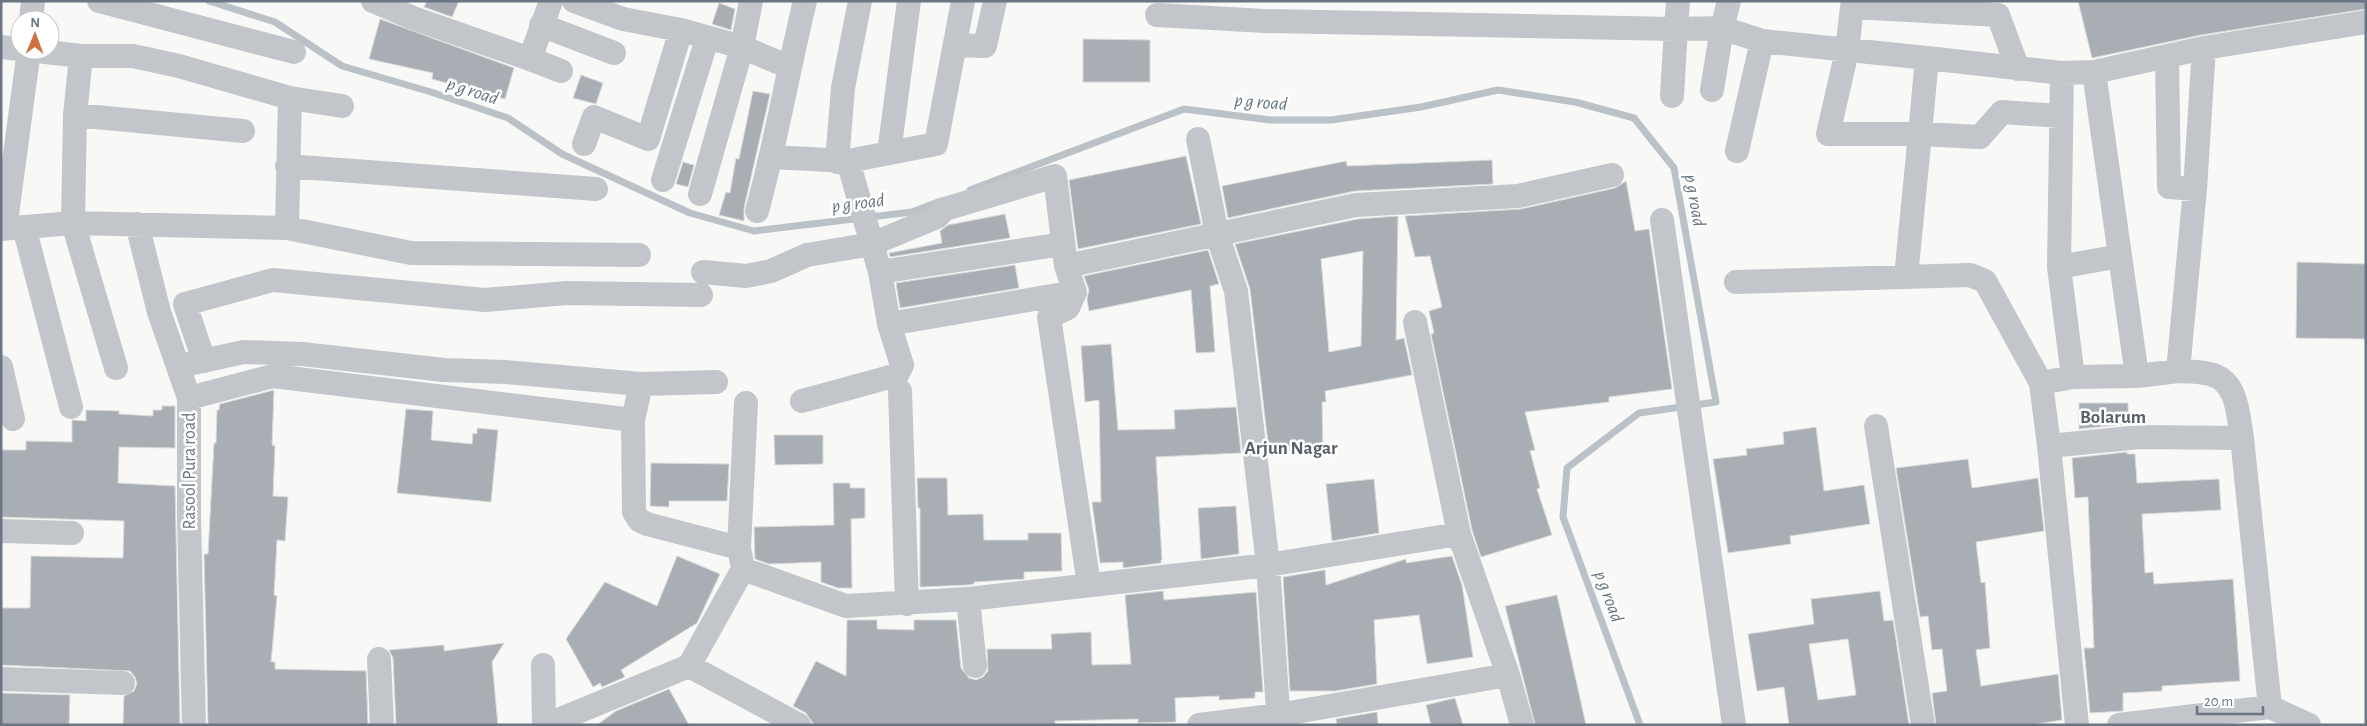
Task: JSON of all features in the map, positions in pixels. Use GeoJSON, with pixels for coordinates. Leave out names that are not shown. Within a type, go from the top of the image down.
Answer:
{"type":"FeatureCollection","features":[{"type":"Feature","properties":{"kind":"street"},"geometry":{"type":"LineString","coordinates":[[99,1],[294,52]]}},
{"type":"Feature","properties":{"kind":"street"},"geometry":{"type":"LineString","coordinates":[[373,1],[415,10],[561,72]]}},
{"type":"Feature","properties":{"kind":"street"},"geometry":{"type":"LineString","coordinates":[[530,59],[551,1]]}},
{"type":"Feature","properties":{"kind":"street"},"geometry":{"type":"LineString","coordinates":[[574,1],[625,10],[707,39],[742,48],[789,67]]}},
{"type":"Feature","properties":{"kind":"street"},"geometry":{"type":"LineString","coordinates":[[700,194],[742,48],[751,1]]}},
{"type":"Feature","properties":{"kind":"street"},"geometry":{"type":"LineString","coordinates":[[758,211],[772,156],[789,67],[805,1]]}},
{"type":"Feature","properties":{"kind":"street"},"geometry":{"type":"LineString","coordinates":[[802,401],[897,375],[902,365],[889,324],[880,272],[872,242],[856,190],[842,161],[843,88],[860,1]]}},
{"type":"Feature","properties":{"kind":"street"},"geometry":{"type":"LineString","coordinates":[[889,153],[909,1]]}},
{"type":"Feature","properties":{"kind":"street"},"geometry":{"type":"LineString","coordinates":[[772,156],[842,161],[936,144],[963,1]]}},
{"type":"Feature","properties":{"kind":"street"},"geometry":{"type":"LineString","coordinates":[[955,45],[985,46],[995,1]]}},
{"type":"Feature","properties":{"kind":"street"},"geometry":{"type":"LineString","coordinates":[[1672,96],[1678,1]]}},
{"type":"Feature","properties":{"kind":"street"},"geometry":{"type":"LineString","coordinates":[[1712,90],[1728,1]]}},
{"type":"Feature","properties":{"kind":"street"},"geometry":{"type":"LineString","coordinates":[[2018,69],[1996,8],[1951,6],[1852,7],[1847,51],[1828,134],[1920,134],[1980,137],[2002,112],[2060,116]]}},
{"type":"Feature","properties":{"kind":"street"},"geometry":{"type":"LineString","coordinates":[[1157,16],[1264,11],[1676,29],[1722,28],[1762,41],[2062,73],[2094,72],[2204,48],[2366,22]]}},
{"type":"Feature","properties":{"kind":"street"},"geometry":{"type":"LineString","coordinates":[[542,24],[614,53]]}},
{"type":"Feature","properties":{"kind":"street"},"geometry":{"type":"LineString","coordinates":[[584,144],[594,117],[648,139],[682,30]]}},
{"type":"Feature","properties":{"kind":"street"},"geometry":{"type":"LineString","coordinates":[[663,180],[707,39]]}},
{"type":"Feature","properties":{"kind":"street"},"geometry":{"type":"LineString","coordinates":[[1737,151],[1762,41]]}},
{"type":"Feature","properties":{"kind":"street"},"geometry":{"type":"LineString","coordinates":[[2178,371],[2195,189],[2204,48]]}},
{"type":"Feature","properties":{"kind":"street"},"geometry":{"type":"LineString","coordinates":[[60,54],[81,56],[133,56],[179,66],[290,98],[342,106]]}},
{"type":"Feature","properties":{"kind":"street"},"geometry":{"type":"LineString","coordinates":[[81,56],[75,115],[73,224],[116,368]]}},
{"type":"Feature","properties":{"kind":"street"},"geometry":{"type":"LineString","coordinates":[[2167,57],[2169,187],[2195,189]]}},
{"type":"Feature","properties":{"kind":"street"},"geometry":{"type":"LineString","coordinates":[[1906,277],[1927,58]]}},
{"type":"Feature","properties":{"kind":"street"},"geometry":{"type":"LineString","coordinates":[[27,60],[10,228],[71,408]]}},
{"type":"Feature","properties":{"kind":"street"},"geometry":{"type":"LineString","coordinates":[[2094,72],[2137,376]]}},
{"type":"Feature","properties":{"kind":"street"},"geometry":{"type":"LineString","coordinates":[[2062,73],[2059,267],[2073,377]]}},
{"type":"Feature","properties":{"kind":"street"},"geometry":{"type":"LineString","coordinates":[[287,228],[290,98]]}},
{"type":"Feature","properties":{"kind":"street"},"geometry":{"type":"LineString","coordinates":[[75,115],[243,132]]}},
{"type":"Feature","properties":{"kind":"street"},"geometry":{"type":"LineString","coordinates":[[1198,139],[1217,234],[1236,291],[1268,565],[1278,720]]}},
{"type":"Feature","properties":{"kind":"street"},"geometry":{"type":"LineString","coordinates":[[287,166],[596,189]]}},
{"type":"Feature","properties":{"kind":"street"},"geometry":{"type":"LineString","coordinates":[[880,272],[1065,255],[1217,234],[1356,205],[1518,196],[1612,175]]}},
{"type":"Feature","properties":{"kind":"street"},"geometry":{"type":"LineString","coordinates":[[703,272],[746,276],[771,271],[807,255],[872,242],[937,217],[945,209],[1055,176],[1065,255],[1075,292],[1068,308],[1049,317],[1089,586]]}},
{"type":"Feature","properties":{"kind":"street"},"geometry":{"type":"LineString","coordinates":[[1662,220],[1734,725]]}},
{"type":"Feature","properties":{"kind":"street"},"geometry":{"type":"LineString","coordinates":[[10,228],[73,224],[287,228],[411,253],[639,255]]}},
{"type":"Feature","properties":{"kind":"street","name":"Rasool Pura road"},"geometry":{"type":"LineString","coordinates":[[136,224],[159,312],[189,398],[189,518],[194,725]]}},
{"type":"Feature","properties":{"kind":"street"},"geometry":{"type":"LineString","coordinates":[[2059,267],[2120,256]]}},
{"type":"Feature","properties":{"kind":"street"},"geometry":{"type":"LineString","coordinates":[[1736,282],[1970,275],[1985,281],[2041,383],[2077,725]]}},
{"type":"Feature","properties":{"kind":"street"},"geometry":{"type":"LineString","coordinates":[[204,361],[185,304],[273,280],[485,300],[567,293],[701,295]]}},
{"type":"Feature","properties":{"kind":"street"},"geometry":{"type":"LineString","coordinates":[[889,324],[1075,292]]}},
{"type":"Feature","properties":{"kind":"street"},"geometry":{"type":"LineString","coordinates":[[1415,322],[1459,534],[1508,675],[1522,725]]}},
{"type":"Feature","properties":{"kind":"street"},"geometry":{"type":"LineString","coordinates":[[179,366],[244,352],[302,354],[444,370],[505,372],[642,384],[716,382]]}},
{"type":"Feature","properties":{"kind":"street"},"geometry":{"type":"LineString","coordinates":[[1,367],[14,419]]}},
{"type":"Feature","properties":{"kind":"street"},"geometry":{"type":"LineString","coordinates":[[2041,383],[2073,377],[2137,376],[2178,371],[2212,374],[2225,381],[2234,396],[2242,438],[2270,706]]}},
{"type":"Feature","properties":{"kind":"street"},"geometry":{"type":"LineString","coordinates":[[189,398],[273,376],[633,420]]}},
{"type":"Feature","properties":{"kind":"street"},"geometry":{"type":"LineString","coordinates":[[642,384],[633,420],[634,512],[639,520],[741,558],[846,606],[968,600],[1268,565],[1459,534]]}},
{"type":"Feature","properties":{"kind":"street"},"geometry":{"type":"LineString","coordinates":[[900,391],[907,604]]}},
{"type":"Feature","properties":{"kind":"street"},"geometry":{"type":"LineString","coordinates":[[543,665],[545,725],[689,666],[741,558],[746,403]]}},
{"type":"Feature","properties":{"kind":"street"},"geometry":{"type":"LineString","coordinates":[[1876,426],[1923,725]]}},
{"type":"Feature","properties":{"kind":"street"},"geometry":{"type":"LineString","coordinates":[[2049,446],[2140,437],[2242,438]]}},
{"type":"Feature","properties":{"kind":"street"},"geometry":{"type":"LineString","coordinates":[[1,531],[72,533]]}},
{"type":"Feature","properties":{"kind":"street"},"geometry":{"type":"LineString","coordinates":[[968,600],[975,666]]}},
{"type":"Feature","properties":{"kind":"street"},"geometry":{"type":"LineString","coordinates":[[379,659],[382,725]]}},
{"type":"Feature","properties":{"kind":"street"},"geometry":{"type":"LineString","coordinates":[[689,666],[799,725]]}},
{"type":"Feature","properties":{"kind":"street"},"geometry":{"type":"LineString","coordinates":[[1199,725],[1278,720],[1508,675]]}},
{"type":"Feature","properties":{"kind":"street"},"geometry":{"type":"LineString","coordinates":[[1,680],[122,683]]}},
{"type":"Feature","properties":{"kind":"street"},"geometry":{"type":"LineString","coordinates":[[2119,725],[2193,720],[2270,706],[2309,725]]}},
{"type":"Feature","properties":{"kind":"building"},"geometry":{"type":"Polygon","coordinates":[[[427,1],[459,1],[452,17],[424,7],[427,1]]]}},
{"type":"Feature","properties":{"kind":"building"},"geometry":{"type":"Polygon","coordinates":[[[2078,1],[2366,1],[2366,9],[2201,35],[2092,58],[2078,1]]]}},
{"type":"Feature","properties":{"kind":"building"},"geometry":{"type":"Polygon","coordinates":[[[719,3],[735,9],[731,30],[712,24],[719,3]]]}},
{"type":"Feature","properties":{"kind":"building"},"geometry":{"type":"Polygon","coordinates":[[[380,19],[514,68],[505,99],[432,79],[433,73],[369,59],[380,19]]]}},
{"type":"Feature","properties":{"kind":"building"},"geometry":{"type":"Polygon","coordinates":[[[1083,39],[1150,40],[1150,82],[1083,82],[1083,39]]]}},
{"type":"Feature","properties":{"kind":"building"},"geometry":{"type":"Polygon","coordinates":[[[581,75],[603,83],[596,104],[573,98],[581,75]]]}},
{"type":"Feature","properties":{"kind":"building"},"geometry":{"type":"Polygon","coordinates":[[[753,91],[770,94],[744,208],[744,221],[719,215],[726,192],[730,193],[736,158],[739,159],[753,91]]]}},
{"type":"Feature","properties":{"kind":"building"},"geometry":{"type":"Polygon","coordinates":[[[1186,156],[1201,224],[1078,249],[1069,180],[1186,156]]]}},
{"type":"Feature","properties":{"kind":"building"},"geometry":{"type":"Polygon","coordinates":[[[1492,160],[1493,184],[1355,191],[1228,218],[1222,186],[1346,161],[1347,166],[1492,160]]]}},
{"type":"Feature","properties":{"kind":"building"},"geometry":{"type":"Polygon","coordinates":[[[683,162],[694,165],[688,187],[676,184],[683,162]]]}},
{"type":"Feature","properties":{"kind":"building"},"geometry":{"type":"Polygon","coordinates":[[[1626,181],[1635,231],[1649,229],[1672,389],[1609,397],[1609,402],[1525,412],[1535,450],[1530,451],[1540,488],[1537,489],[1552,535],[1481,557],[1472,530],[1431,334],[1434,333],[1429,311],[1442,307],[1430,256],[1415,257],[1405,216],[1521,209],[1615,188],[1626,181]]]}},
{"type":"Feature","properties":{"kind":"building"},"geometry":{"type":"Polygon","coordinates":[[[1005,214],[1010,238],[890,257],[889,253],[942,243],[940,231],[948,225],[1005,214]]]}},
{"type":"Feature","properties":{"kind":"building"},"geometry":{"type":"Polygon","coordinates":[[[1398,216],[1396,340],[1404,338],[1412,375],[1325,391],[1326,402],[1322,402],[1323,450],[1269,452],[1250,289],[1235,244],[1358,219],[1398,216]],[[1363,251],[1321,259],[1329,352],[1361,346],[1363,251]]]}},
{"type":"Feature","properties":{"kind":"building"},"geometry":{"type":"Polygon","coordinates":[[[1208,250],[1219,284],[1210,286],[1215,352],[1196,353],[1191,290],[1089,311],[1087,299],[1089,290],[1084,276],[1208,250]]]}},
{"type":"Feature","properties":{"kind":"building"},"geometry":{"type":"Polygon","coordinates":[[[2297,262],[2366,264],[2366,339],[2296,338],[2297,262]]]}},
{"type":"Feature","properties":{"kind":"building"},"geometry":{"type":"Polygon","coordinates":[[[1015,265],[1019,288],[900,308],[896,283],[1015,265]]]}},
{"type":"Feature","properties":{"kind":"building"},"geometry":{"type":"Polygon","coordinates":[[[1111,344],[1118,430],[1175,429],[1174,410],[1236,407],[1241,453],[1156,457],[1161,563],[1123,568],[1123,562],[1100,563],[1092,502],[1101,502],[1099,400],[1085,402],[1081,346],[1111,344]]]}},
{"type":"Feature","properties":{"kind":"building"},"geometry":{"type":"Polygon","coordinates":[[[274,390],[272,445],[275,446],[273,496],[288,497],[285,541],[277,540],[274,595],[277,596],[271,662],[275,662],[275,669],[366,671],[368,725],[208,725],[204,554],[208,554],[217,410],[219,410],[220,404],[274,390]]]}},
{"type":"Feature","properties":{"kind":"building"},"geometry":{"type":"Polygon","coordinates":[[[2079,403],[2128,403],[2128,424],[2079,429],[2079,403]]]}},
{"type":"Feature","properties":{"kind":"building"},"geometry":{"type":"Polygon","coordinates":[[[162,406],[175,406],[175,448],[119,447],[118,483],[175,486],[180,725],[123,725],[124,696],[134,691],[137,684],[135,677],[130,671],[1,665],[1,608],[30,608],[31,556],[123,558],[124,521],[1,517],[1,450],[26,450],[26,441],[72,442],[72,420],[86,421],[86,410],[119,411],[119,414],[153,416],[153,410],[162,410],[162,406]]]}},
{"type":"Feature","properties":{"kind":"building"},"geometry":{"type":"Polygon","coordinates":[[[406,409],[433,411],[431,440],[472,444],[473,433],[477,434],[477,428],[498,430],[491,502],[397,493],[406,409]]]}},
{"type":"Feature","properties":{"kind":"building"},"geometry":{"type":"Polygon","coordinates":[[[1816,427],[1824,491],[1864,485],[1870,524],[1790,536],[1791,544],[1728,553],[1713,459],[1747,455],[1746,449],[1784,444],[1783,432],[1816,427]]]}},
{"type":"Feature","properties":{"kind":"building"},"geometry":{"type":"Polygon","coordinates":[[[774,435],[823,435],[823,464],[775,465],[774,435]]]}},
{"type":"Feature","properties":{"kind":"building"},"geometry":{"type":"Polygon","coordinates":[[[2127,452],[2127,454],[2135,454],[2137,483],[2219,479],[2221,510],[2142,514],[2145,573],[2153,572],[2154,584],[2233,579],[2240,681],[2162,686],[2162,691],[2123,693],[2123,711],[2090,713],[2084,648],[2094,648],[2088,497],[2075,498],[2072,458],[2127,452]]]}},
{"type":"Feature","properties":{"kind":"building"},"geometry":{"type":"Polygon","coordinates":[[[1968,459],[1972,488],[2038,478],[2044,531],[1976,542],[1981,583],[1985,582],[1990,648],[1976,650],[1981,686],[2058,674],[2062,720],[2031,725],[1936,725],[1932,693],[1947,691],[1942,649],[1932,650],[1928,616],[1920,617],[1896,468],[1968,459]]]}},
{"type":"Feature","properties":{"kind":"building"},"geometry":{"type":"Polygon","coordinates":[[[651,463],[729,464],[727,501],[669,501],[669,507],[650,506],[651,463]]]}},
{"type":"Feature","properties":{"kind":"building"},"geometry":{"type":"Polygon","coordinates":[[[917,478],[947,478],[948,515],[983,514],[984,540],[1028,540],[1028,533],[1061,533],[1062,571],[1024,572],[1024,579],[974,582],[974,584],[967,585],[920,587],[920,508],[918,508],[917,478]]]}},
{"type":"Feature","properties":{"kind":"building"},"geometry":{"type":"Polygon","coordinates":[[[1374,479],[1379,533],[1332,541],[1326,484],[1374,479]]]}},
{"type":"Feature","properties":{"kind":"building"},"geometry":{"type":"Polygon","coordinates":[[[833,483],[850,483],[850,488],[865,488],[865,518],[851,519],[852,588],[838,588],[821,582],[821,562],[769,564],[755,559],[754,527],[834,525],[833,483]]]}},
{"type":"Feature","properties":{"kind":"building"},"geometry":{"type":"Polygon","coordinates":[[[1236,506],[1239,554],[1201,559],[1198,508],[1236,506]]]}},
{"type":"Feature","properties":{"kind":"building"},"geometry":{"type":"Polygon","coordinates":[[[677,556],[720,574],[697,623],[621,670],[625,677],[602,687],[600,683],[593,687],[566,639],[605,582],[657,606],[677,556]]]}},
{"type":"Feature","properties":{"kind":"building"},"geometry":{"type":"Polygon","coordinates":[[[1452,556],[1462,585],[1473,657],[1427,664],[1419,615],[1374,620],[1377,684],[1335,691],[1290,691],[1283,577],[1325,570],[1326,585],[1406,559],[1406,563],[1452,556]]]}},
{"type":"Feature","properties":{"kind":"building"},"geometry":{"type":"Polygon","coordinates":[[[1163,591],[1164,600],[1256,592],[1263,692],[1255,692],[1255,698],[1219,700],[1219,696],[1175,698],[1176,722],[1138,723],[1138,719],[1055,721],[1055,725],[814,725],[806,713],[793,706],[816,661],[846,676],[847,620],[877,620],[877,629],[914,630],[914,620],[956,620],[961,668],[969,678],[976,680],[983,677],[988,671],[987,649],[1052,649],[1051,634],[1091,632],[1092,665],[1131,664],[1125,595],[1163,591]]]}},
{"type":"Feature","properties":{"kind":"building"},"geometry":{"type":"Polygon","coordinates":[[[1880,591],[1884,621],[1893,620],[1909,725],[1789,725],[1784,687],[1757,691],[1748,634],[1814,624],[1811,599],[1880,591]],[[1848,639],[1809,644],[1818,700],[1856,695],[1848,639]]]}},
{"type":"Feature","properties":{"kind":"building"},"geometry":{"type":"Polygon","coordinates":[[[1557,595],[1586,725],[1535,725],[1505,606],[1557,595]]]}},
{"type":"Feature","properties":{"kind":"building"},"geometry":{"type":"Polygon","coordinates":[[[504,643],[492,662],[498,725],[396,725],[393,658],[389,650],[444,645],[444,651],[504,643]]]}},
{"type":"Feature","properties":{"kind":"building"},"geometry":{"type":"Polygon","coordinates":[[[669,689],[689,725],[597,725],[616,711],[669,689]]]}},
{"type":"Feature","properties":{"kind":"building"},"geometry":{"type":"Polygon","coordinates":[[[1,693],[70,695],[69,725],[1,725],[1,693]]]}},
{"type":"Feature","properties":{"kind":"building"},"geometry":{"type":"Polygon","coordinates":[[[1455,698],[1463,725],[1431,725],[1426,705],[1455,698]]]}},
{"type":"Feature","properties":{"kind":"building"},"geometry":{"type":"Polygon","coordinates":[[[1377,712],[1378,725],[1337,725],[1336,719],[1377,712]]]}},
{"type":"Feature","properties":{"kind":"waterway","name":"p g road"},"geometry":{"type":"LineString","coordinates":[[209,1],[275,22],[342,66],[431,92],[508,118],[562,154],[690,213],[754,231],[912,212],[941,201]]}},
{"type":"Feature","properties":{"kind":"waterway","name":"p g road"},"geometry":{"type":"LineString","coordinates":[[970,190],[1184,109],[1270,120],[1331,120],[1421,107],[1498,90],[1575,102],[1634,118],[1674,168],[1716,402],[1639,413],[1567,468],[1563,517],[1640,725]]}},
{"type":"Feature","properties":{"kind":"district","name":"Bolarum"},"geometry":{"type":"Point","coordinates":[2113,416]}},
{"type":"Feature","properties":{"kind":"district","name":"Arjun Nagar"},"geometry":{"type":"Point","coordinates":[1291,447]}}]}
